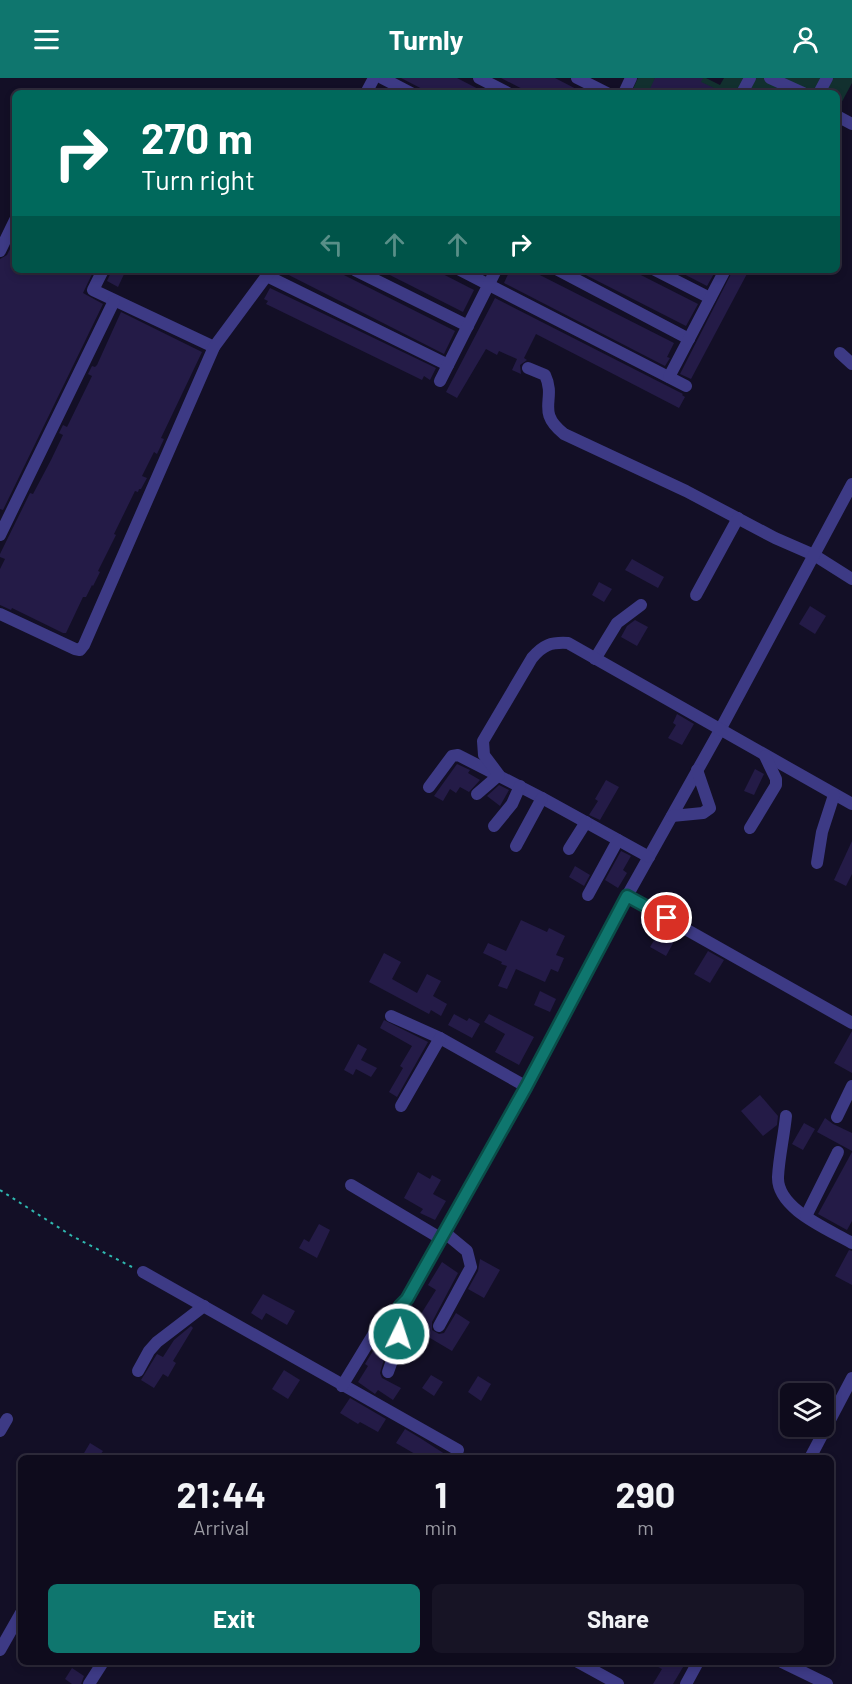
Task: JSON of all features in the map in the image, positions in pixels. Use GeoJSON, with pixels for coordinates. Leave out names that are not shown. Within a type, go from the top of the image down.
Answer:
{"type":"FeatureCollection","features":[{"type":"Feature","properties":{"kind":"street"},"geometry":{"type":"LineString","coordinates":[[382,78],[405,90]]}},
{"type":"Feature","properties":{"kind":"street"},"geometry":{"type":"LineString","coordinates":[[479,78],[502,90]]}},
{"type":"Feature","properties":{"kind":"street"},"geometry":{"type":"LineString","coordinates":[[770,78],[796,90]]}},
{"type":"Feature","properties":{"kind":"street"},"geometry":{"type":"LineString","coordinates":[[584,83],[600,90]]}},
{"type":"Feature","properties":{"kind":"street"},"geometry":{"type":"LineString","coordinates":[[0,251],[12,226]]}},
{"type":"Feature","properties":{"kind":"street"},"geometry":{"type":"LineString","coordinates":[[102,273],[93,290],[214,347]]}},
{"type":"Feature","properties":{"kind":"street"},"geometry":{"type":"LineString","coordinates":[[0,614],[75,649],[80,650],[84,645],[214,347],[269,273],[448,365]]}},
{"type":"Feature","properties":{"kind":"street"},"geometry":{"type":"LineString","coordinates":[[361,273],[468,326]]}},
{"type":"Feature","properties":{"kind":"street"},"geometry":{"type":"LineString","coordinates":[[466,273],[686,386]]}},
{"type":"Feature","properties":{"kind":"street"},"geometry":{"type":"LineString","coordinates":[[440,381],[494,273]]}},
{"type":"Feature","properties":{"kind":"street"},"geometry":{"type":"LineString","coordinates":[[564,273],[689,339]]}},
{"type":"Feature","properties":{"kind":"street"},"geometry":{"type":"LineString","coordinates":[[661,273],[710,298]]}},
{"type":"Feature","properties":{"kind":"street"},"geometry":{"type":"LineString","coordinates":[[669,377],[723,273]]}},
{"type":"Feature","properties":{"kind":"street"},"geometry":{"type":"LineString","coordinates":[[0,535],[114,301]]}},
{"type":"Feature","properties":{"kind":"street"},"geometry":{"type":"LineString","coordinates":[[840,353],[852,364]]}},
{"type":"Feature","properties":{"kind":"street"},"geometry":{"type":"LineString","coordinates":[[528,368],[545,375],[548,382],[547,408],[550,420],[564,435],[686,491],[775,538],[814,555],[852,579]]}},
{"type":"Feature","properties":{"kind":"street"},"geometry":{"type":"LineString","coordinates":[[342,1386],[376,1330],[407,1299],[526,1087],[627,896],[720,730],[852,484]]}},
{"type":"Feature","properties":{"kind":"street"},"geometry":{"type":"LineString","coordinates":[[696,595],[738,518]]}},
{"type":"Feature","properties":{"kind":"street"},"geometry":{"type":"LineString","coordinates":[[595,659],[617,623],[640,605]]}},
{"type":"Feature","properties":{"kind":"street"},"geometry":{"type":"LineString","coordinates":[[499,775],[484,755],[483,741],[532,658],[542,647],[554,642],[568,643],[852,804]]}},
{"type":"Feature","properties":{"kind":"street"},"geometry":{"type":"LineString","coordinates":[[429,787],[452,756],[465,758],[649,857]]}},
{"type":"Feature","properties":{"kind":"street"},"geometry":{"type":"LineString","coordinates":[[750,828],[776,785],[776,779],[765,756]]}},
{"type":"Feature","properties":{"kind":"street"},"geometry":{"type":"LineString","coordinates":[[672,816],[703,813],[710,808],[697,770]]}},
{"type":"Feature","properties":{"kind":"street"},"geometry":{"type":"LineString","coordinates":[[477,794],[499,775]]}},
{"type":"Feature","properties":{"kind":"street"},"geometry":{"type":"LineString","coordinates":[[494,826],[512,804],[520,786]]}},
{"type":"Feature","properties":{"kind":"street"},"geometry":{"type":"LineString","coordinates":[[818,863],[824,825],[834,795]]}},
{"type":"Feature","properties":{"kind":"street"},"geometry":{"type":"LineString","coordinates":[[516,846],[542,798]]}},
{"type":"Feature","properties":{"kind":"street"},"geometry":{"type":"LineString","coordinates":[[569,849],[586,822]]}},
{"type":"Feature","properties":{"kind":"street"},"geometry":{"type":"LineString","coordinates":[[588,895],[618,840]]}},
{"type":"Feature","properties":{"kind":"street"},"geometry":{"type":"LineString","coordinates":[[627,896],[852,1023]]}},
{"type":"Feature","properties":{"kind":"street"},"geometry":{"type":"LineString","coordinates":[[390,1016],[440,1038],[526,1087]]}},
{"type":"Feature","properties":{"kind":"street"},"geometry":{"type":"LineString","coordinates":[[401,1106],[440,1038]]}},
{"type":"Feature","properties":{"kind":"street"},"geometry":{"type":"LineString","coordinates":[[837,1117],[852,1086]]}},
{"type":"Feature","properties":{"kind":"street"},"geometry":{"type":"LineString","coordinates":[[786,1116],[778,1179],[782,1194],[791,1207],[852,1243]]}},
{"type":"Feature","properties":{"kind":"street"},"geometry":{"type":"LineString","coordinates":[[806,1216],[838,1152]]}},
{"type":"Feature","properties":{"kind":"street"},"geometry":{"type":"LineString","coordinates":[[351,1185],[467,1251],[471,1268],[439,1326]]}},
{"type":"Feature","properties":{"kind":"street"},"geometry":{"type":"LineString","coordinates":[[143,1272],[458,1450]]}},
{"type":"Feature","properties":{"kind":"street"},"geometry":{"type":"LineString","coordinates":[[138,1371],[157,1342],[204,1306]]}},
{"type":"Feature","properties":{"kind":"street"},"geometry":{"type":"LineString","coordinates":[[387,1372],[402,1324],[400,1306]]}},
{"type":"Feature","properties":{"kind":"street"},"geometry":{"type":"LineString","coordinates":[[812,1455],[852,1378]]}},
{"type":"Feature","properties":{"kind":"street"},"geometry":{"type":"LineString","coordinates":[[0,1431],[7,1419]]}},
{"type":"Feature","properties":{"kind":"street"},"geometry":{"type":"LineString","coordinates":[[0,1650],[18,1618]]}},
{"type":"Feature","properties":{"kind":"street"},"geometry":{"type":"LineString","coordinates":[[89,1684],[101,1665]]}},
{"type":"Feature","properties":{"kind":"street"},"geometry":{"type":"LineString","coordinates":[[583,1665],[618,1684]]}},
{"type":"Feature","properties":{"kind":"street"},"geometry":{"type":"LineString","coordinates":[[686,1684],[696,1665]]}},
{"type":"Feature","properties":{"kind":"street"},"geometry":{"type":"LineString","coordinates":[[788,1665],[827,1684]]}},
{"type":"Feature","properties":{"kind":"path"},"geometry":{"type":"LineString","coordinates":[[0,1190],[72,1236],[143,1272]]}},
{"type":"Feature","properties":{"kind":"green space"},"geometry":{"type":"Polygon","coordinates":[[[638,78],[706,78],[720,85],[724,78],[852,78],[852,83],[840,105],[840,90],[632,90],[638,78]]]}},
{"type":"Feature","properties":{"kind":"building"},"geometry":{"type":"Polygon","coordinates":[[[401,78],[457,78],[480,90],[424,90],[401,78]]]}},
{"type":"Feature","properties":{"kind":"building"},"geometry":{"type":"Polygon","coordinates":[[[501,78],[555,78],[578,90],[524,90],[501,78]]]}},
{"type":"Feature","properties":{"kind":"building"},"geometry":{"type":"Polygon","coordinates":[[[655,78],[703,78],[701,82],[718,90],[649,90],[655,78]]]}},
{"type":"Feature","properties":{"kind":"building"},"geometry":{"type":"Polygon","coordinates":[[[12,245],[12,273],[93,273],[83,293],[103,304],[3,510],[0,509],[0,259],[7,255],[12,245]]]}},
{"type":"Feature","properties":{"kind":"building"},"geometry":{"type":"Polygon","coordinates":[[[111,273],[125,273],[118,287],[107,281],[111,273]]]}},
{"type":"Feature","properties":{"kind":"building"},"geometry":{"type":"Polygon","coordinates":[[[285,273],[340,273],[455,331],[444,354],[285,273]]]}},
{"type":"Feature","properties":{"kind":"building"},"geometry":{"type":"Polygon","coordinates":[[[386,273],[441,273],[474,290],[463,312],[386,273]]]}},
{"type":"Feature","properties":{"kind":"building"},"geometry":{"type":"Polygon","coordinates":[[[509,273],[536,273],[674,343],[667,357],[670,358],[665,366],[504,283],[509,273]]]}},
{"type":"Feature","properties":{"kind":"building"},"geometry":{"type":"Polygon","coordinates":[[[582,273],[637,273],[698,304],[686,326],[582,273]]]}},
{"type":"Feature","properties":{"kind":"building"},"geometry":{"type":"Polygon","coordinates":[[[682,273],[714,273],[707,286],[682,273]]]}},
{"type":"Feature","properties":{"kind":"building"},"geometry":{"type":"Polygon","coordinates":[[[731,273],[747,273],[691,379],[680,374],[731,273]]]}},
{"type":"Feature","properties":{"kind":"building"},"geometry":{"type":"Polygon","coordinates":[[[270,288],[436,368],[430,380],[424,376],[422,380],[266,304],[268,301],[264,299],[270,288]]]}},
{"type":"Feature","properties":{"kind":"building"},"geometry":{"type":"Polygon","coordinates":[[[495,298],[683,394],[685,397],[679,408],[536,334],[524,358],[527,360],[520,365],[521,374],[512,370],[517,359],[499,351],[497,355],[486,349],[457,398],[446,392],[495,298]]]}},
{"type":"Feature","properties":{"kind":"building"},"geometry":{"type":"Polygon","coordinates":[[[121,312],[202,352],[161,438],[164,439],[157,454],[154,452],[142,476],[147,478],[141,489],[138,492],[135,491],[114,534],[116,535],[93,586],[86,597],[83,597],[66,633],[63,633],[12,608],[11,610],[0,605],[0,569],[5,559],[0,557],[0,554],[30,493],[33,494],[51,460],[63,435],[59,433],[63,425],[67,427],[92,376],[88,374],[92,366],[97,365],[121,312]]]}},
{"type":"Feature","properties":{"kind":"building"},"geometry":{"type":"Polygon","coordinates":[[[632,559],[664,577],[658,588],[625,570],[632,559]]]}},
{"type":"Feature","properties":{"kind":"building"},"geometry":{"type":"Polygon","coordinates":[[[599,582],[612,589],[604,602],[592,595],[599,582]]]}},
{"type":"Feature","properties":{"kind":"building"},"geometry":{"type":"Polygon","coordinates":[[[810,606],[826,616],[815,634],[799,624],[810,606]]]}},
{"type":"Feature","properties":{"kind":"building"},"geometry":{"type":"Polygon","coordinates":[[[635,620],[648,627],[637,646],[621,637],[627,626],[635,620]]]}},
{"type":"Feature","properties":{"kind":"building"},"geometry":{"type":"Polygon","coordinates":[[[677,714],[694,724],[682,745],[668,738],[676,725],[673,723],[677,714]]]}},
{"type":"Feature","properties":{"kind":"building"},"geometry":{"type":"Polygon","coordinates":[[[457,764],[470,770],[468,773],[480,780],[469,792],[460,787],[456,793],[450,789],[443,801],[434,796],[457,764]]]}},
{"type":"Feature","properties":{"kind":"building"},"geometry":{"type":"Polygon","coordinates":[[[755,769],[764,774],[754,795],[744,791],[755,769]]]}},
{"type":"Feature","properties":{"kind":"building"},"geometry":{"type":"Polygon","coordinates":[[[606,780],[619,787],[600,820],[589,815],[598,801],[595,799],[606,780]]]}},
{"type":"Feature","properties":{"kind":"building"},"geometry":{"type":"Polygon","coordinates":[[[499,785],[509,790],[500,806],[487,796],[499,785]]]}},
{"type":"Feature","properties":{"kind":"building"},"geometry":{"type":"Polygon","coordinates":[[[852,841],[852,874],[846,886],[834,880],[852,841]]]}},
{"type":"Feature","properties":{"kind":"building"},"geometry":{"type":"Polygon","coordinates":[[[621,851],[631,856],[623,870],[627,873],[618,888],[605,880],[621,851]]]}},
{"type":"Feature","properties":{"kind":"building"},"geometry":{"type":"Polygon","coordinates":[[[575,866],[590,875],[584,886],[569,877],[575,866]]]}},
{"type":"Feature","properties":{"kind":"building"},"geometry":{"type":"Polygon","coordinates":[[[521,920],[547,932],[549,928],[565,936],[556,955],[564,958],[558,972],[551,969],[545,982],[516,969],[507,989],[498,986],[507,966],[483,953],[488,943],[506,951],[521,920]]]}},
{"type":"Feature","properties":{"kind":"building"},"geometry":{"type":"Polygon","coordinates":[[[661,929],[676,938],[666,956],[650,947],[661,929]]]}},
{"type":"Feature","properties":{"kind":"building"},"geometry":{"type":"Polygon","coordinates":[[[708,951],[724,960],[710,983],[694,974],[708,951]]]}},
{"type":"Feature","properties":{"kind":"building"},"geometry":{"type":"Polygon","coordinates":[[[384,953],[401,962],[392,979],[417,993],[427,974],[441,981],[433,996],[447,1004],[441,1016],[431,1010],[429,1014],[369,982],[384,953]]]}},
{"type":"Feature","properties":{"kind":"building"},"geometry":{"type":"Polygon","coordinates":[[[540,991],[556,999],[550,1012],[534,1005],[540,991]]]}},
{"type":"Feature","properties":{"kind":"building"},"geometry":{"type":"Polygon","coordinates":[[[454,1014],[467,1021],[469,1018],[480,1024],[472,1038],[448,1025],[454,1014]]]}},
{"type":"Feature","properties":{"kind":"building"},"geometry":{"type":"Polygon","coordinates":[[[489,1014],[534,1037],[519,1065],[495,1052],[505,1034],[484,1022],[489,1014]]]}},
{"type":"Feature","properties":{"kind":"building"},"geometry":{"type":"Polygon","coordinates":[[[384,1020],[428,1042],[397,1097],[389,1092],[412,1046],[380,1028],[384,1020]]]}},
{"type":"Feature","properties":{"kind":"building"},"geometry":{"type":"Polygon","coordinates":[[[852,1031],[852,1073],[834,1063],[852,1031]]]}},
{"type":"Feature","properties":{"kind":"building"},"geometry":{"type":"Polygon","coordinates":[[[358,1044],[367,1049],[361,1060],[377,1068],[371,1077],[356,1069],[353,1075],[344,1070],[358,1044]]]}},
{"type":"Feature","properties":{"kind":"building"},"geometry":{"type":"Polygon","coordinates":[[[760,1095],[778,1116],[777,1125],[763,1136],[741,1111],[760,1095]]]}},
{"type":"Feature","properties":{"kind":"building"},"geometry":{"type":"Polygon","coordinates":[[[825,1118],[852,1133],[852,1151],[817,1132],[825,1118]]]}},
{"type":"Feature","properties":{"kind":"building"},"geometry":{"type":"Polygon","coordinates":[[[804,1123],[815,1129],[803,1150],[792,1144],[804,1123]]]}},
{"type":"Feature","properties":{"kind":"building"},"geometry":{"type":"Polygon","coordinates":[[[852,1152],[852,1221],[847,1230],[818,1214],[852,1152]]]}},
{"type":"Feature","properties":{"kind":"building"},"geometry":{"type":"Polygon","coordinates":[[[418,1172],[430,1179],[432,1175],[441,1180],[433,1194],[446,1201],[435,1220],[420,1213],[423,1209],[404,1198],[418,1172]]]}},
{"type":"Feature","properties":{"kind":"building"},"geometry":{"type":"Polygon","coordinates":[[[319,1224],[330,1230],[317,1258],[299,1248],[304,1239],[309,1242],[319,1224]]]}},
{"type":"Feature","properties":{"kind":"building"},"geometry":{"type":"Polygon","coordinates":[[[849,1250],[852,1251],[852,1285],[835,1276],[849,1250]]]}},
{"type":"Feature","properties":{"kind":"building"},"geometry":{"type":"Polygon","coordinates":[[[480,1259],[500,1270],[484,1298],[468,1289],[478,1271],[480,1259]]]}},
{"type":"Feature","properties":{"kind":"building"},"geometry":{"type":"Polygon","coordinates":[[[442,1262],[458,1273],[432,1322],[432,1330],[439,1334],[444,1333],[456,1313],[470,1322],[452,1351],[408,1325],[415,1311],[421,1314],[436,1290],[428,1285],[442,1262]]]}},
{"type":"Feature","properties":{"kind":"building"},"geometry":{"type":"Polygon","coordinates":[[[263,1294],[295,1311],[287,1325],[266,1313],[262,1320],[251,1313],[263,1294]]]}},
{"type":"Feature","properties":{"kind":"building"},"geometry":{"type":"Polygon","coordinates":[[[191,1326],[193,1328],[173,1361],[176,1363],[168,1377],[163,1374],[154,1388],[141,1380],[157,1354],[163,1357],[174,1340],[191,1326]]]}},
{"type":"Feature","properties":{"kind":"building"},"geometry":{"type":"Polygon","coordinates":[[[385,1345],[388,1346],[380,1373],[382,1378],[401,1388],[393,1400],[378,1390],[375,1394],[358,1382],[368,1366],[365,1364],[373,1351],[379,1355],[385,1345]]]}},
{"type":"Feature","properties":{"kind":"building"},"geometry":{"type":"Polygon","coordinates":[[[284,1370],[300,1380],[288,1399],[272,1389],[284,1370]]]}},
{"type":"Feature","properties":{"kind":"building"},"geometry":{"type":"Polygon","coordinates":[[[431,1375],[443,1382],[434,1396],[422,1388],[431,1375]]]}},
{"type":"Feature","properties":{"kind":"building"},"geometry":{"type":"Polygon","coordinates":[[[478,1376],[491,1384],[481,1401],[468,1392],[478,1376]]]}},
{"type":"Feature","properties":{"kind":"building"},"geometry":{"type":"Polygon","coordinates":[[[350,1398],[386,1419],[378,1432],[340,1413],[350,1398]]]}},
{"type":"Feature","properties":{"kind":"building"},"geometry":{"type":"Polygon","coordinates":[[[405,1429],[446,1455],[414,1455],[396,1443],[405,1429]]]}},
{"type":"Feature","properties":{"kind":"building"},"geometry":{"type":"Polygon","coordinates":[[[90,1443],[103,1451],[100,1455],[83,1455],[90,1443]]]}},
{"type":"Feature","properties":{"kind":"building"},"geometry":{"type":"Polygon","coordinates":[[[655,1665],[684,1665],[673,1684],[653,1684],[662,1669],[655,1665]]]}},
{"type":"Feature","properties":{"kind":"building"},"geometry":{"type":"Polygon","coordinates":[[[72,1668],[84,1676],[81,1684],[72,1684],[65,1679],[72,1668]]]}},
{"type":"Feature","properties":{"kind":"route"},"geometry":{"type":"LineString","coordinates":[[399,1334],[402,1324],[400,1306],[407,1299],[526,1087],[627,896],[667,918]]}}]}
